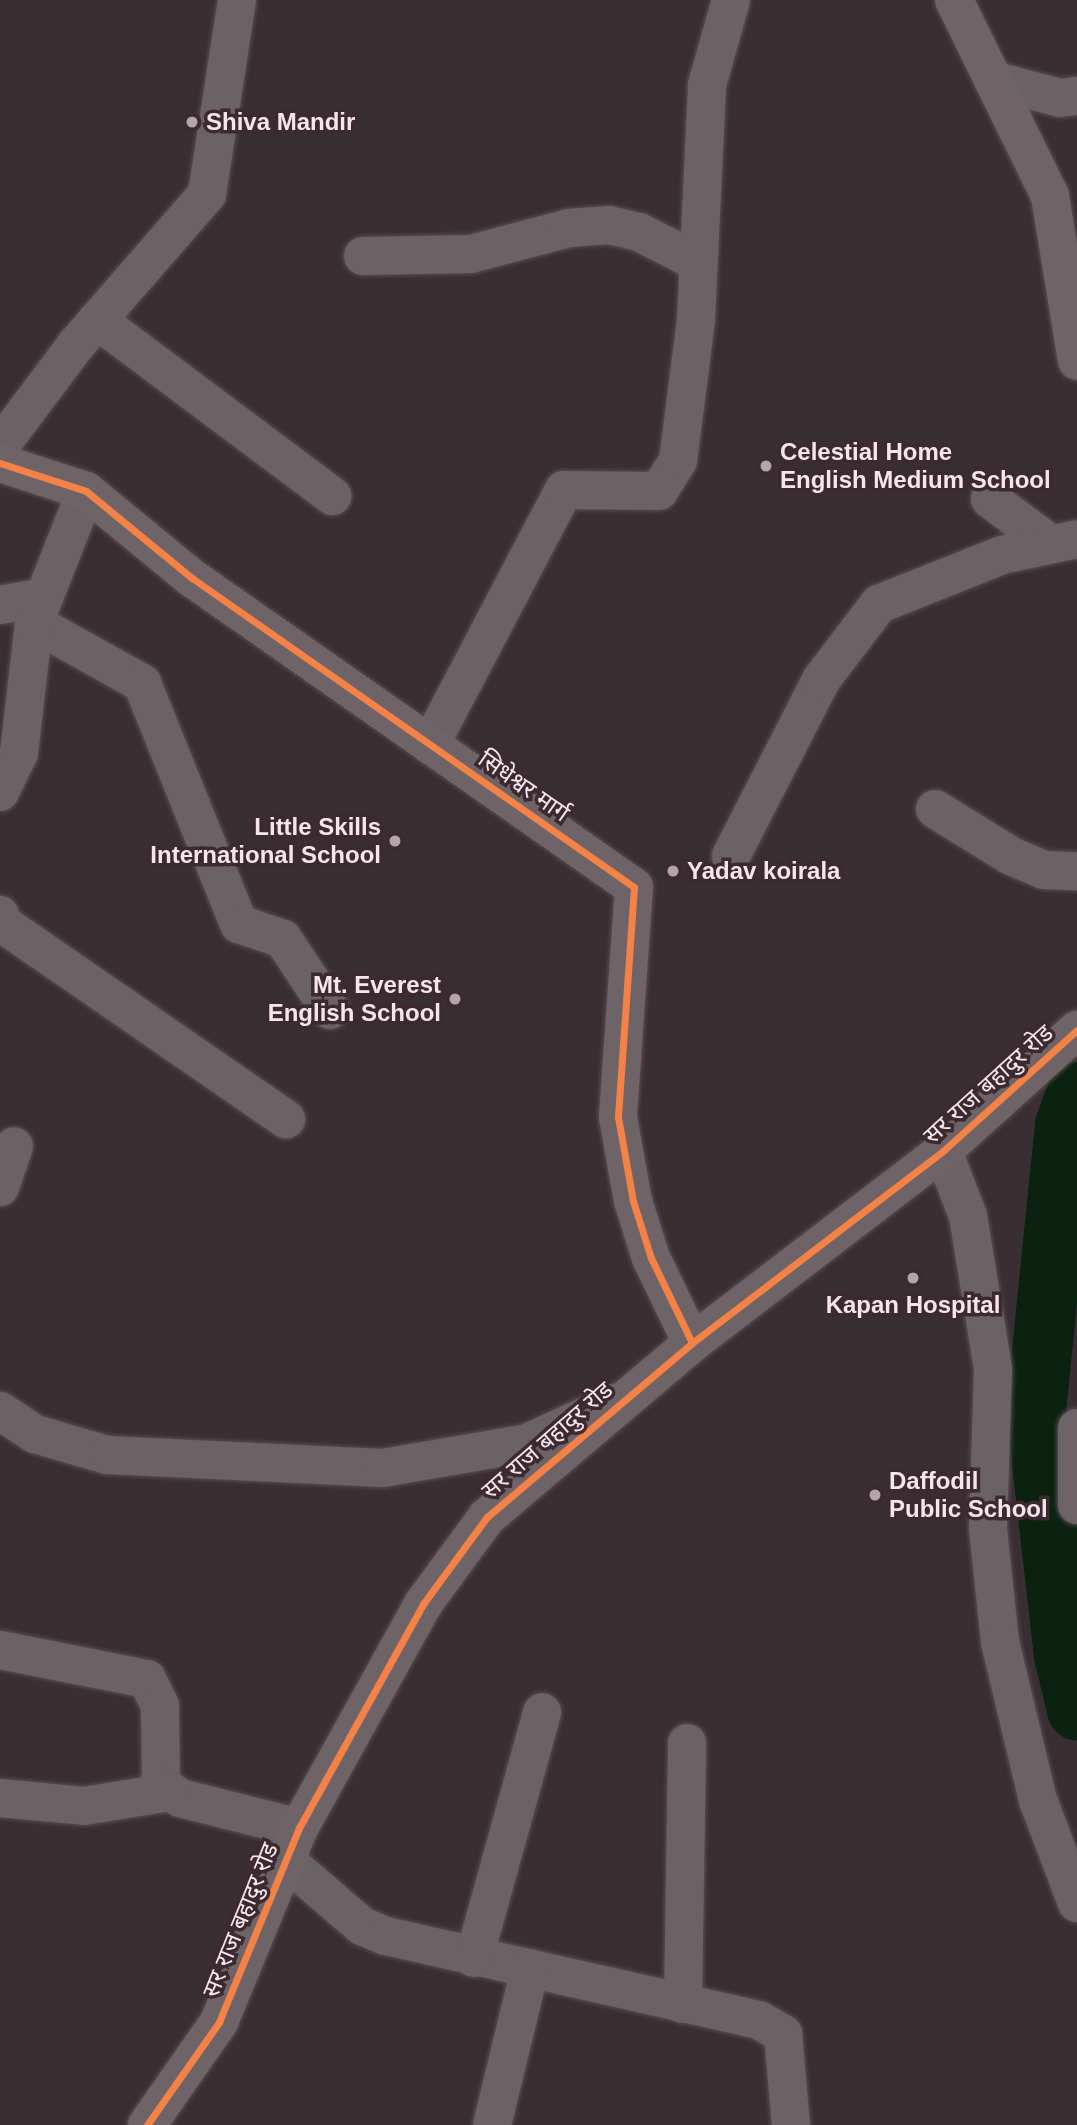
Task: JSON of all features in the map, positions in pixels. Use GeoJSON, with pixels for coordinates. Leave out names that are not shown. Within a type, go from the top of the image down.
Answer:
{"type":"FeatureCollection","features":[{"type":"Feature","properties":{"kind":"street"},"geometry":{"type":"LineString","coordinates":[[0,446],[97,320],[207,194],[237,0]]}},
{"type":"Feature","properties":{"kind":"street"},"geometry":{"type":"LineString","coordinates":[[430,745],[564,490],[659,491],[678,461],[696,320],[696,261],[707,85],[731,0]]}},
{"type":"Feature","properties":{"kind":"street"},"geometry":{"type":"LineString","coordinates":[[954,0],[1050,196],[1077,361]]}},
{"type":"Feature","properties":{"kind":"street"},"geometry":{"type":"LineString","coordinates":[[993,80],[1060,98],[1077,96]]}},
{"type":"Feature","properties":{"kind":"street"},"geometry":{"type":"LineString","coordinates":[[363,256],[471,254],[569,228],[609,225],[639,232],[696,261]]}},
{"type":"Feature","properties":{"kind":"street"},"geometry":{"type":"LineString","coordinates":[[97,320],[332,496]]}},
{"type":"Feature","properties":{"kind":"street","name":"सिधेश्वर मार्ग"},"geometry":{"type":"LineString","coordinates":[[0,463],[86,491],[192,578],[634,887],[618,1117],[647,1246],[692,1343]]}},
{"type":"Feature","properties":{"kind":"street"},"geometry":{"type":"LineString","coordinates":[[0,792],[19,753],[39,610],[86,491]]}},
{"type":"Feature","properties":{"kind":"street"},"geometry":{"type":"LineString","coordinates":[[989,499],[1062,541]]}},
{"type":"Feature","properties":{"kind":"street"},"geometry":{"type":"LineString","coordinates":[[731,856],[821,680],[879,604],[1062,541]]}},
{"type":"Feature","properties":{"kind":"street"},"geometry":{"type":"LineString","coordinates":[[0,605],[39,610],[142,683],[239,924],[283,939],[330,1010]]}},
{"type":"Feature","properties":{"kind":"street"},"geometry":{"type":"LineString","coordinates":[[935,809],[1011,856],[1044,870],[1077,871]]}},
{"type":"Feature","properties":{"kind":"street"},"geometry":{"type":"LineString","coordinates":[[0,915],[3,924],[286,1119]]}},
{"type":"Feature","properties":{"kind":"street","name":"सर राज बहादुर रोड"},"geometry":{"type":"LineString","coordinates":[[147,2125],[219,2022],[292,1844],[423,1604],[487,1517],[692,1343],[943,1151],[1077,1030]]}},
{"type":"Feature","properties":{"kind":"street"},"geometry":{"type":"LineString","coordinates":[[0,1187],[14,1146]]}},
{"type":"Feature","properties":{"kind":"street"},"geometry":{"type":"LineString","coordinates":[[943,1151],[968,1216],[993,1369],[988,1529],[999,1642],[1038,1800],[1077,1903]]}},
{"type":"Feature","properties":{"kind":"street"},"geometry":{"type":"LineString","coordinates":[[0,1411],[35,1434],[107,1455],[383,1468],[527,1443],[625,1398]]}},
{"type":"Feature","properties":{"kind":"street"},"geometry":{"type":"LineString","coordinates":[[1076,1440],[1077,1505]]}},
{"type":"Feature","properties":{"kind":"street"},"geometry":{"type":"LineString","coordinates":[[0,1650],[147,1679],[160,1706],[161,1784],[170,1792],[292,1844],[362,1926],[474,1958],[759,2020],[783,2034],[791,2125]]}},
{"type":"Feature","properties":{"kind":"street"},"geometry":{"type":"LineString","coordinates":[[474,1958],[542,1712]]}},
{"type":"Feature","properties":{"kind":"street"},"geometry":{"type":"LineString","coordinates":[[683,2004],[687,1743]]}},
{"type":"Feature","properties":{"kind":"street"},"geometry":{"type":"LineString","coordinates":[[0,1798],[83,1806],[170,1792]]}},
{"type":"Feature","properties":{"kind":"street"},"geometry":{"type":"LineString","coordinates":[[492,2125],[530,1969]]}},
{"type":"Feature","properties":{"kind":"waterway"},"geometry":{"type":"LineString","coordinates":[[1077,1092],[1065,1125],[1036,1410],[1064,1655],[1077,1710]]}},
{"type":"Feature","properties":{"kind":"cycle path"},"geometry":{"type":"LineString","coordinates":[[0,463],[86,491],[192,578],[634,887],[618,1117],[633,1201],[651,1258],[692,1343]]}},
{"type":"Feature","properties":{"kind":"cycle path"},"geometry":{"type":"LineString","coordinates":[[147,2125],[219,2022],[299,1828],[423,1604],[487,1517],[692,1343],[943,1151],[1077,1030]]}},
{"type":"Feature","properties":{"kind":"place","name":"Shiva Mandir"},"geometry":{"type":"Point","coordinates":[192,122]}},
{"type":"Feature","properties":{"kind":"place","name":"Celestial Home English Medium School"},"geometry":{"type":"Point","coordinates":[766,466]}},
{"type":"Feature","properties":{"kind":"place","name":"Little Skills International School"},"geometry":{"type":"Point","coordinates":[395,841]}},
{"type":"Feature","properties":{"kind":"place","name":"Yadav koirala"},"geometry":{"type":"Point","coordinates":[673,871]}},
{"type":"Feature","properties":{"kind":"place","name":"Mt. Everest English School"},"geometry":{"type":"Point","coordinates":[455,999]}},
{"type":"Feature","properties":{"kind":"place","name":"Kapan Hospital"},"geometry":{"type":"Point","coordinates":[913,1278]}},
{"type":"Feature","properties":{"kind":"place","name":"Daffodil Public School"},"geometry":{"type":"Point","coordinates":[875,1495]}}]}
